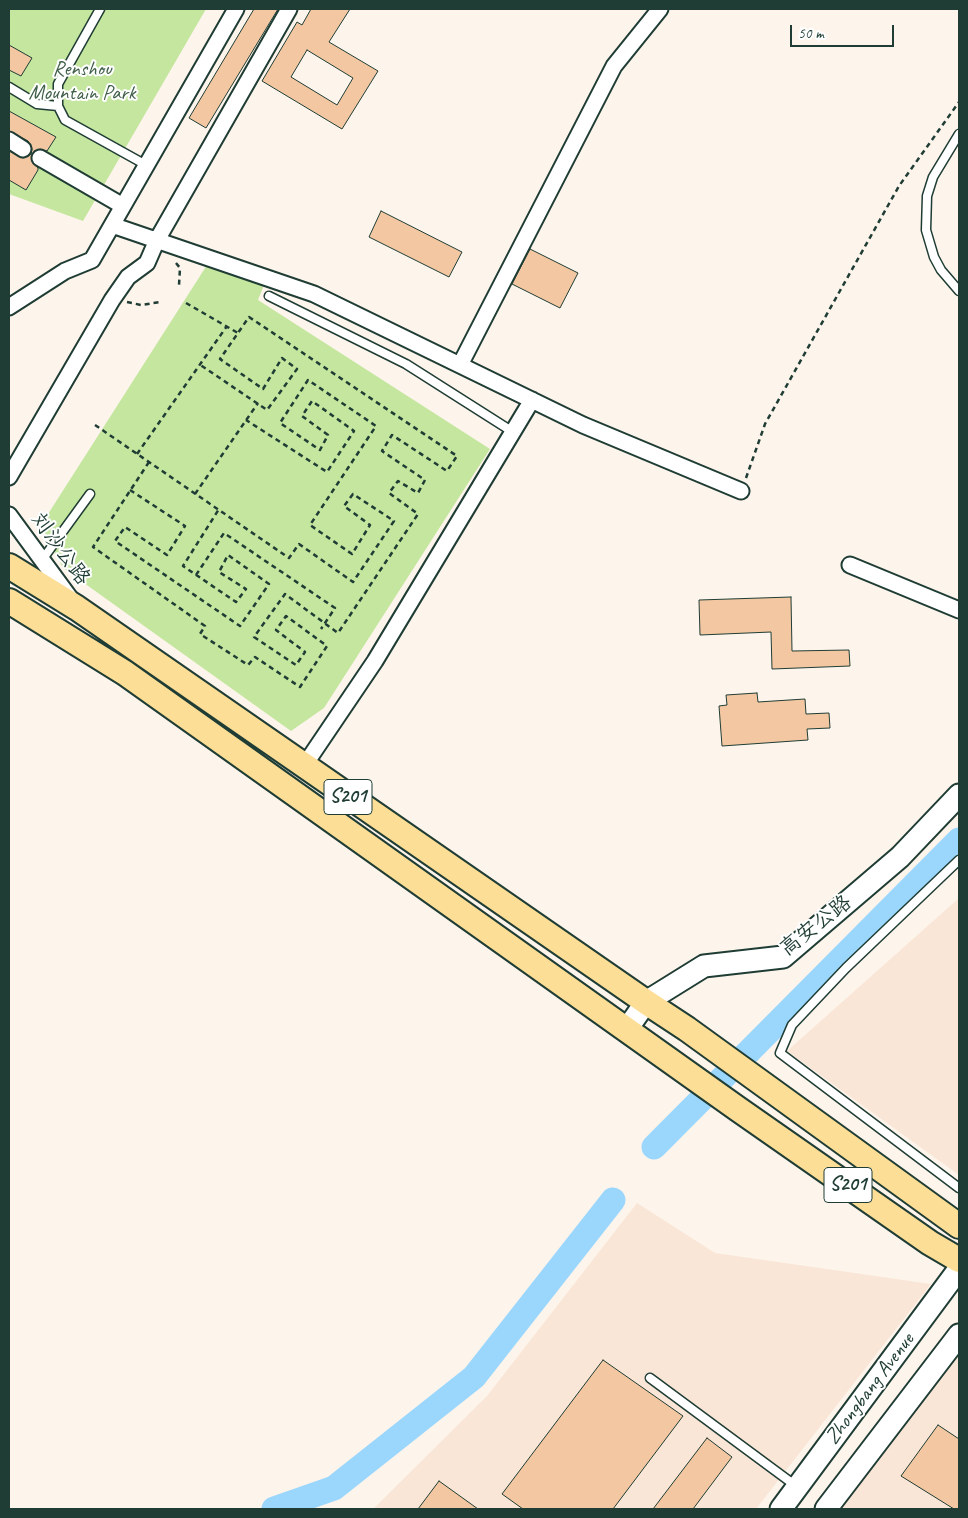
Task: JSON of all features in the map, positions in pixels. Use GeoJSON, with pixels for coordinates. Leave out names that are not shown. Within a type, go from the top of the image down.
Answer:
{"type":"FeatureCollection","features":[{"type":"Feature","properties":{"kind":"main road","name":"S201"},"geometry":{"type":"LineString","coordinates":[[9,566],[77,608],[764,1082],[959,1226]]}},
{"type":"Feature","properties":{"kind":"main road","name":"S201"},"geometry":{"type":"LineString","coordinates":[[9,601],[125,673],[738,1109],[930,1243],[959,1260]]}},
{"type":"Feature","properties":{"kind":"main road","name":"高安公路"},"geometry":{"type":"LineString","coordinates":[[627,1029],[646,1002],[704,966],[782,957],[900,857],[959,795]]}},
{"type":"Feature","properties":{"kind":"main road","name":"Zhongbang Avenue"},"geometry":{"type":"LineString","coordinates":[[782,1509],[959,1269]]}},
{"type":"Feature","properties":{"kind":"main road","name":"Zhongbang Avenue"},"geometry":{"type":"LineString","coordinates":[[826,1509],[959,1334]]}},
{"type":"Feature","properties":{"kind":"street"},"geometry":{"type":"LineString","coordinates":[[9,307],[65,271],[92,260],[236,9]]}},
{"type":"Feature","properties":{"kind":"street"},"geometry":{"type":"LineString","coordinates":[[9,477],[112,300],[128,277],[147,263],[157,240],[290,9]]}},
{"type":"Feature","properties":{"kind":"street"},"geometry":{"type":"LineString","coordinates":[[460,365],[614,66],[660,9]]}},
{"type":"Feature","properties":{"kind":"street"},"geometry":{"type":"LineString","coordinates":[[9,140],[23,149]]}},
{"type":"Feature","properties":{"kind":"street"},"geometry":{"type":"LineString","coordinates":[[40,158],[123,206]]}},
{"type":"Feature","properties":{"kind":"street"},"geometry":{"type":"LineString","coordinates":[[112,225],[314,294],[583,425],[741,491]]}},
{"type":"Feature","properties":{"kind":"street"},"geometry":{"type":"LineString","coordinates":[[304,766],[375,661],[532,400]]}},
{"type":"Feature","properties":{"kind":"street","name":"刘沙公路"},"geometry":{"type":"LineString","coordinates":[[9,515],[77,608]]}},
{"type":"Feature","properties":{"kind":"street"},"geometry":{"type":"LineString","coordinates":[[850,565],[959,610]]}},
{"type":"Feature","properties":{"kind":"lane"},"geometry":{"type":"LineString","coordinates":[[100,9],[58,84],[58,106],[65,120],[146,165]]}},
{"type":"Feature","properties":{"kind":"lane"},"geometry":{"type":"LineString","coordinates":[[9,87],[37,104],[58,106]]}},
{"type":"Feature","properties":{"kind":"lane"},"geometry":{"type":"LineString","coordinates":[[959,134],[933,177],[927,196],[926,230],[934,257],[941,270],[959,291]]}},
{"type":"Feature","properties":{"kind":"lane"},"geometry":{"type":"LineString","coordinates":[[268,296],[406,364],[513,432]]}},
{"type":"Feature","properties":{"kind":"lane"},"geometry":{"type":"LineString","coordinates":[[42,560],[90,494]]}},
{"type":"Feature","properties":{"kind":"lane"},"geometry":{"type":"LineString","coordinates":[[959,860],[846,968],[792,1025],[780,1053],[959,1188]]}},
{"type":"Feature","properties":{"kind":"lane"},"geometry":{"type":"LineString","coordinates":[[650,1378],[798,1487]]}},
{"type":"Feature","properties":{"kind":"path"},"geometry":{"type":"LineString","coordinates":[[741,491],[765,424],[899,186],[959,102]]}},
{"type":"Feature","properties":{"kind":"path"},"geometry":{"type":"LineString","coordinates":[[112,300],[141,305],[160,302]]}},
{"type":"Feature","properties":{"kind":"path"},"geometry":{"type":"LineString","coordinates":[[186,303],[238,333]]}},
{"type":"Feature","properties":{"kind":"path"},"geometry":{"type":"LineString","coordinates":[[148,462],[93,547],[205,626],[200,634],[248,665],[255,657],[300,687],[327,646],[286,616],[276,630],[305,652],[296,665],[254,637],[284,594],[338,633],[418,514],[389,493],[398,481],[418,493],[425,480],[382,450],[392,435],[447,471],[457,456],[249,317],[220,359],[263,389],[282,358],[297,369],[267,410],[199,364]]}},
{"type":"Feature","properties":{"kind":"path"},"geometry":{"type":"LineString","coordinates":[[137,454],[227,326]]}},
{"type":"Feature","properties":{"kind":"path"},"geometry":{"type":"LineString","coordinates":[[95,425],[289,558],[298,544],[353,582],[394,521],[352,494],[344,506],[370,525],[352,554],[310,525],[376,426],[308,380],[280,423],[320,450],[328,435],[302,416],[312,401],[354,432],[327,472],[246,420]]}},
{"type":"Feature","properties":{"kind":"path"},"geometry":{"type":"LineString","coordinates":[[196,494],[258,404]]}},
{"type":"Feature","properties":{"kind":"path"},"geometry":{"type":"LineString","coordinates":[[130,490],[185,526],[167,555],[125,528],[115,541],[240,626],[269,584],[228,556],[219,572],[246,589],[236,602],[183,566],[219,509]]}},
{"type":"Feature","properties":{"kind":"path"},"geometry":{"type":"LineString","coordinates":[[196,575],[224,533],[335,608],[321,629]]}},
{"type":"Feature","properties":{"kind":"shaded area"},"geometry":{"type":"Polygon","coordinates":[[[959,898],[959,1175],[787,1051],[959,898]]]}},
{"type":"Feature","properties":{"kind":"shaded area"},"geometry":{"type":"Polygon","coordinates":[[[637,1203],[715,1253],[931,1284],[756,1509],[373,1509],[487,1396],[637,1203]]]}},
{"type":"Feature","properties":{"kind":"shaded area"},"geometry":{"type":"Polygon","coordinates":[[[959,1335],[959,1509],[828,1509],[959,1335]]]}},
{"type":"Feature","properties":{"kind":"green space","name":"Renshou Mountain Park"},"geometry":{"type":"Polygon","coordinates":[[[9,9],[206,9],[83,221],[9,194],[9,9]]]}},
{"type":"Feature","properties":{"kind":"green space"},"geometry":{"type":"Polygon","coordinates":[[[207,265],[264,285],[258,300],[490,449],[324,708],[291,731],[63,568],[41,525],[207,265]]]}},
{"type":"Feature","properties":{"kind":"building"},"geometry":{"type":"Polygon","coordinates":[[[254,9],[278,9],[206,128],[189,118],[254,9]]]}},
{"type":"Feature","properties":{"kind":"building"},"geometry":{"type":"Polygon","coordinates":[[[311,9],[350,9],[329,42],[378,71],[342,129],[262,81],[297,22],[302,25],[311,9]],[[307,50],[291,77],[337,105],[353,78],[307,50]]]}},
{"type":"Feature","properties":{"kind":"building"},"geometry":{"type":"Polygon","coordinates":[[[9,45],[32,58],[21,76],[9,70],[9,45]]]}},
{"type":"Feature","properties":{"kind":"building"},"geometry":{"type":"Polygon","coordinates":[[[9,111],[56,137],[47,151],[40,149],[32,154],[32,162],[38,170],[26,190],[9,180],[9,151],[23,158],[31,154],[32,149],[28,141],[9,131],[9,111]]]}},
{"type":"Feature","properties":{"kind":"building"},"geometry":{"type":"Polygon","coordinates":[[[381,211],[462,252],[449,277],[369,237],[381,211]]]}},
{"type":"Feature","properties":{"kind":"building"},"geometry":{"type":"Polygon","coordinates":[[[530,249],[578,273],[560,308],[512,284],[530,249]]]}},
{"type":"Feature","properties":{"kind":"building"},"geometry":{"type":"Polygon","coordinates":[[[791,597],[792,651],[849,650],[850,666],[772,669],[771,632],[700,635],[699,600],[791,597]]]}},
{"type":"Feature","properties":{"kind":"building"},"geometry":{"type":"Polygon","coordinates":[[[757,693],[758,702],[805,699],[806,714],[829,713],[830,728],[807,729],[808,740],[722,746],[719,706],[727,705],[726,695],[757,693]]]}},
{"type":"Feature","properties":{"kind":"building"},"geometry":{"type":"Polygon","coordinates":[[[603,1360],[683,1416],[613,1509],[523,1509],[502,1494],[603,1360]]]}},
{"type":"Feature","properties":{"kind":"building"},"geometry":{"type":"Polygon","coordinates":[[[938,1425],[959,1439],[959,1509],[954,1509],[901,1476],[938,1425]]]}},
{"type":"Feature","properties":{"kind":"building"},"geometry":{"type":"Polygon","coordinates":[[[707,1438],[732,1457],[693,1509],[653,1509],[707,1438]]]}},
{"type":"Feature","properties":{"kind":"building"},"geometry":{"type":"Polygon","coordinates":[[[439,1481],[478,1509],[418,1509],[439,1481]]]}},
{"type":"Feature","properties":{"kind":"waterway"},"geometry":{"type":"LineString","coordinates":[[654,1147],[959,840]]}},
{"type":"Feature","properties":{"kind":"waterway"},"geometry":{"type":"LineString","coordinates":[[274,1509],[334,1488],[474,1377],[613,1200]]}}]}
